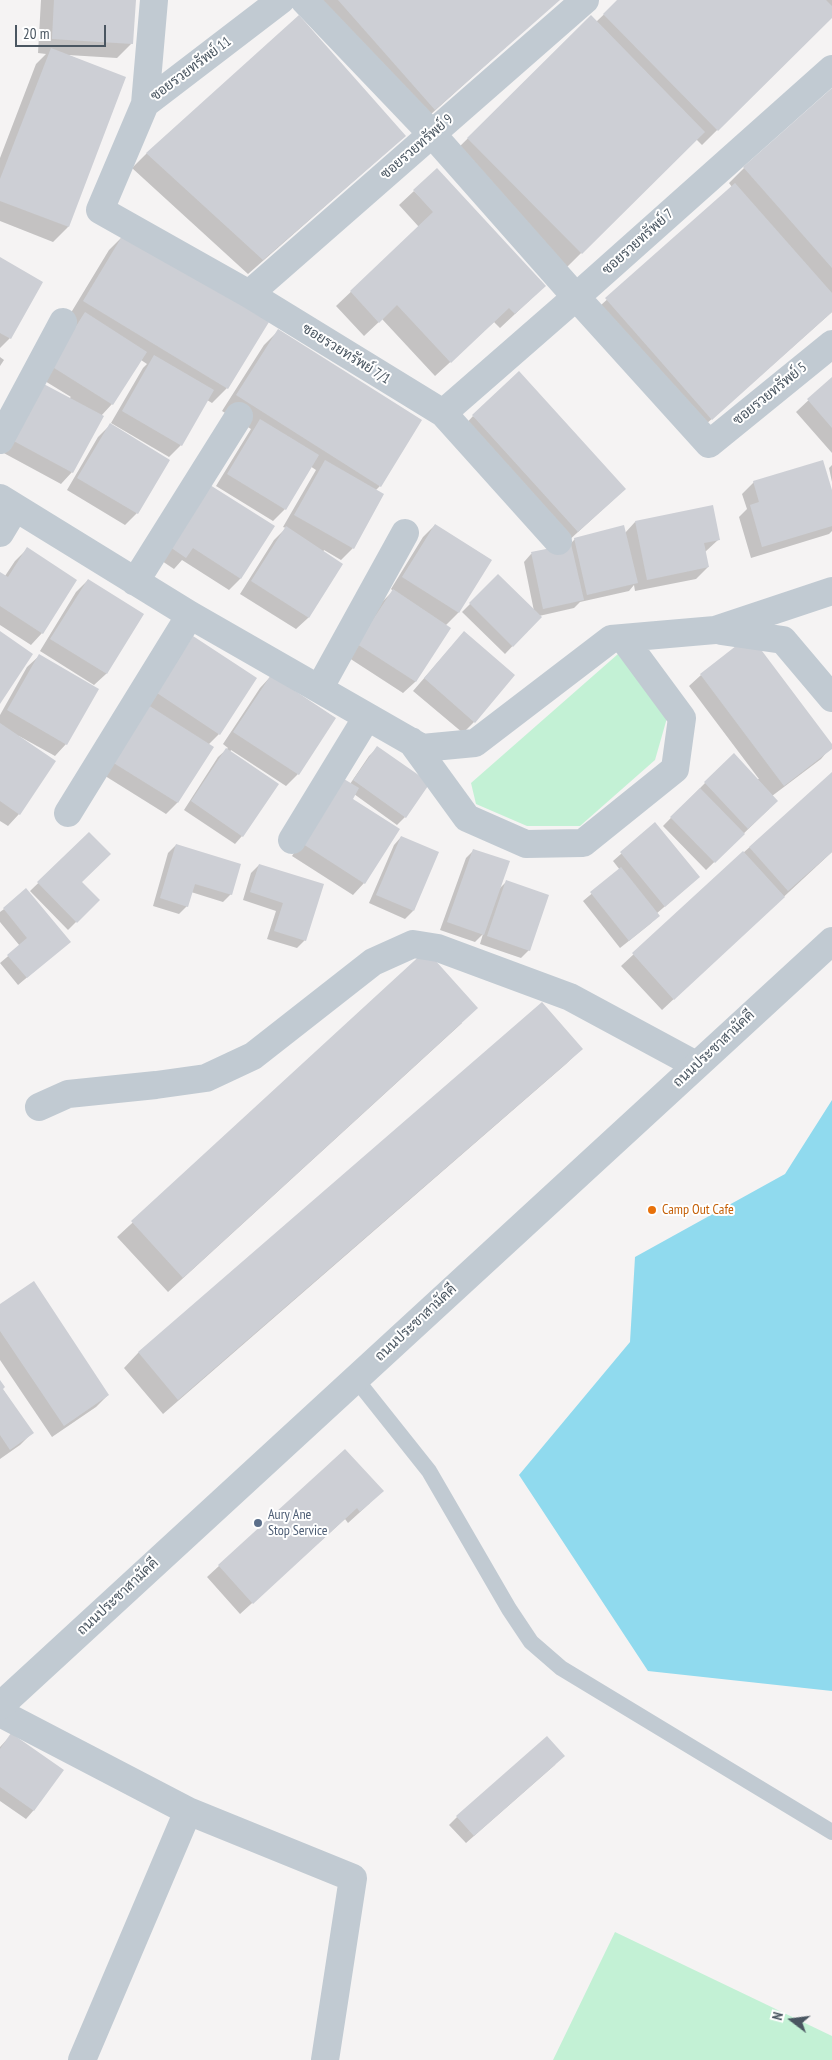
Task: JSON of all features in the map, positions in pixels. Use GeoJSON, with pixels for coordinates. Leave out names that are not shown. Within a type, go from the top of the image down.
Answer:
{"type":"FeatureCollection","features":[{"type":"Feature","properties":{"kind":"street"},"geometry":{"type":"LineString","coordinates":[[144,104],[154,0]]}},
{"type":"Feature","properties":{"kind":"street","name":"ซอยรวยทรัพย์ 11"},"geometry":{"type":"LineString","coordinates":[[100,210],[144,104],[281,0]]}},
{"type":"Feature","properties":{"kind":"street"},"geometry":{"type":"LineString","coordinates":[[304,0],[432,134],[576,297]]}},
{"type":"Feature","properties":{"kind":"street","name":"ซอยรวยทรัพย์ 9"},"geometry":{"type":"LineString","coordinates":[[249,294],[585,0]]}},
{"type":"Feature","properties":{"kind":"street","name":"ซอยรวยทรัพย์ 7"},"geometry":{"type":"LineString","coordinates":[[443,413],[832,69]]}},
{"type":"Feature","properties":{"kind":"street","name":"ซอยรวยทรัพย์ 7/1"},"geometry":{"type":"LineString","coordinates":[[100,210],[249,294],[443,413],[558,540]]}},
{"type":"Feature","properties":{"kind":"street","name":"ซอยรวยทรัพย์ 5"},"geometry":{"type":"LineString","coordinates":[[576,297],[709,444],[832,344]]}},
{"type":"Feature","properties":{"kind":"street"},"geometry":{"type":"LineString","coordinates":[[0,440],[63,322]]}},
{"type":"Feature","properties":{"kind":"street"},"geometry":{"type":"LineString","coordinates":[[135,582],[239,416]]}},
{"type":"Feature","properties":{"kind":"street"},"geometry":{"type":"LineString","coordinates":[[0,533],[7,503],[190,615],[422,748],[475,743],[611,640],[715,630],[832,592]]}},
{"type":"Feature","properties":{"kind":"street"},"geometry":{"type":"LineString","coordinates":[[319,689],[405,533]]}},
{"type":"Feature","properties":{"kind":"street"},"geometry":{"type":"LineString","coordinates":[[68,813],[190,615]]}},
{"type":"Feature","properties":{"kind":"street"},"geometry":{"type":"LineString","coordinates":[[715,630],[783,640],[832,698]]}},
{"type":"Feature","properties":{"kind":"street"},"geometry":{"type":"LineString","coordinates":[[411,742],[467,818],[526,844],[583,843],[675,768],[682,718],[623,638]]}},
{"type":"Feature","properties":{"kind":"street"},"geometry":{"type":"LineString","coordinates":[[292,840],[367,717]]}},
{"type":"Feature","properties":{"kind":"street","name":"ถนนประชาสามัคคี"},"geometry":{"type":"LineString","coordinates":[[0,1706],[832,941]]}},
{"type":"Feature","properties":{"kind":"street"},"geometry":{"type":"LineString","coordinates":[[39,1107],[68,1094],[206,1078],[253,1056],[373,962],[413,944],[438,948],[570,997],[696,1065]]}},
{"type":"Feature","properties":{"kind":"street"},"geometry":{"type":"LineString","coordinates":[[0,1713],[188,1811],[353,1878],[325,2060]]}},
{"type":"Feature","properties":{"kind":"street"},"geometry":{"type":"LineString","coordinates":[[82,2060],[188,1811]]}},
{"type":"Feature","properties":{"kind":"lane"},"geometry":{"type":"LineString","coordinates":[[355,1378],[429,1471],[509,1609],[531,1642],[561,1668],[832,1832]]}},
{"type":"Feature","properties":{"kind":"green space"},"geometry":{"type":"Polygon","coordinates":[[[618,654],[667,718],[655,760],[580,826],[527,826],[476,804],[471,783],[618,654]]]}},
{"type":"Feature","properties":{"kind":"green space"},"geometry":{"type":"Polygon","coordinates":[[[615,1932],[832,2036],[832,2060],[553,2060],[615,1932]]]}},
{"type":"Feature","properties":{"kind":"water"},"geometry":{"type":"Polygon","coordinates":[[[832,1100],[832,1691],[648,1671],[519,1475],[630,1342],[635,1257],[785,1174],[832,1100]]]}},
{"type":"Feature","properties":{"kind":"building"},"geometry":{"type":"Polygon","coordinates":[[[54,0],[136,0],[133,44],[52,39],[54,0]]]}},
{"type":"Feature","properties":{"kind":"building"},"geometry":{"type":"Polygon","coordinates":[[[338,0],[560,0],[435,110],[338,0]]]}},
{"type":"Feature","properties":{"kind":"building"},"geometry":{"type":"Polygon","coordinates":[[[617,0],[826,0],[832,6],[832,18],[718,131],[603,14],[617,0]]]}},
{"type":"Feature","properties":{"kind":"building"},"geometry":{"type":"Polygon","coordinates":[[[299,15],[406,136],[263,260],[146,153],[299,15]]]}},
{"type":"Feature","properties":{"kind":"building"},"geometry":{"type":"Polygon","coordinates":[[[591,15],[705,132],[582,254],[467,138],[591,15]]]}},
{"type":"Feature","properties":{"kind":"building"},"geometry":{"type":"Polygon","coordinates":[[[51,48],[126,77],[69,227],[0,201],[0,179],[51,48]]]}},
{"type":"Feature","properties":{"kind":"building"},"geometry":{"type":"Polygon","coordinates":[[[832,88],[832,268],[743,167],[832,88]]]}},
{"type":"Feature","properties":{"kind":"building"},"geometry":{"type":"Polygon","coordinates":[[[437,168],[546,286],[515,314],[509,308],[451,363],[397,305],[379,323],[350,291],[433,212],[413,190],[437,168]]]}},
{"type":"Feature","properties":{"kind":"building"},"geometry":{"type":"Polygon","coordinates":[[[735,183],[832,293],[832,312],[712,420],[605,298],[735,183]]]}},
{"type":"Feature","properties":{"kind":"building"},"geometry":{"type":"Polygon","coordinates":[[[124,233],[269,322],[228,389],[83,301],[124,233]]]}},
{"type":"Feature","properties":{"kind":"building"},"geometry":{"type":"Polygon","coordinates":[[[0,257],[43,282],[11,339],[0,333],[0,257]]]}},
{"type":"Feature","properties":{"kind":"building"},"geometry":{"type":"Polygon","coordinates":[[[85,312],[147,352],[113,405],[51,366],[85,312]]]}},
{"type":"Feature","properties":{"kind":"building"},"geometry":{"type":"Polygon","coordinates":[[[278,329],[422,420],[381,487],[236,395],[278,329]]]}},
{"type":"Feature","properties":{"kind":"building"},"geometry":{"type":"Polygon","coordinates":[[[154,355],[214,390],[182,446],[122,411],[154,355]]]}},
{"type":"Feature","properties":{"kind":"building"},"geometry":{"type":"Polygon","coordinates":[[[519,371],[626,489],[578,532],[472,415],[519,371]]]}},
{"type":"Feature","properties":{"kind":"building"},"geometry":{"type":"Polygon","coordinates":[[[832,377],[832,428],[807,399],[832,377]]]}},
{"type":"Feature","properties":{"kind":"building"},"geometry":{"type":"Polygon","coordinates":[[[40,382],[104,416],[73,473],[10,439],[40,382]]]}},
{"type":"Feature","properties":{"kind":"building"},"geometry":{"type":"Polygon","coordinates":[[[260,419],[319,455],[286,510],[227,474],[260,419]]]}},
{"type":"Feature","properties":{"kind":"building"},"geometry":{"type":"Polygon","coordinates":[[[110,423],[170,460],[138,514],[77,478],[110,423]]]}},
{"type":"Feature","properties":{"kind":"building"},"geometry":{"type":"Polygon","coordinates":[[[325,460],[384,494],[354,549],[294,515],[325,460]]]}},
{"type":"Feature","properties":{"kind":"building"},"geometry":{"type":"Polygon","coordinates":[[[823,460],[832,490],[832,526],[762,547],[750,505],[759,502],[753,481],[823,460]]]}},
{"type":"Feature","properties":{"kind":"building"},"geometry":{"type":"Polygon","coordinates":[[[210,485],[275,526],[241,579],[193,548],[186,558],[170,547],[210,485]]]}},
{"type":"Feature","properties":{"kind":"building"},"geometry":{"type":"Polygon","coordinates":[[[713,505],[720,540],[704,543],[709,567],[647,580],[635,521],[713,505]]]}},
{"type":"Feature","properties":{"kind":"building"},"geometry":{"type":"Polygon","coordinates":[[[435,524],[492,560],[459,613],[402,577],[435,524]]]}},
{"type":"Feature","properties":{"kind":"building"},"geometry":{"type":"Polygon","coordinates":[[[624,525],[638,583],[587,595],[574,538],[624,525]]]}},
{"type":"Feature","properties":{"kind":"building"},"geometry":{"type":"Polygon","coordinates":[[[286,526],[343,564],[309,618],[251,581],[286,526]]]}},
{"type":"Feature","properties":{"kind":"building"},"geometry":{"type":"Polygon","coordinates":[[[571,544],[584,600],[543,609],[531,552],[571,544]]]}},
{"type":"Feature","properties":{"kind":"building"},"geometry":{"type":"Polygon","coordinates":[[[27,547],[77,580],[43,634],[0,606],[0,572],[8,577],[27,547]]]}},
{"type":"Feature","properties":{"kind":"building"},"geometry":{"type":"Polygon","coordinates":[[[498,574],[542,617],[513,647],[469,603],[498,574]]]}},
{"type":"Feature","properties":{"kind":"building"},"geometry":{"type":"Polygon","coordinates":[[[88,579],[144,614],[107,674],[50,639],[88,579]]]}},
{"type":"Feature","properties":{"kind":"building"},"geometry":{"type":"Polygon","coordinates":[[[393,589],[451,628],[416,682],[357,644],[393,589]]]}},
{"type":"Feature","properties":{"kind":"building"},"geometry":{"type":"Polygon","coordinates":[[[0,631],[33,654],[0,704],[0,631]]]}},
{"type":"Feature","properties":{"kind":"building"},"geometry":{"type":"Polygon","coordinates":[[[464,631],[515,675],[475,723],[424,678],[464,631]]]}},
{"type":"Feature","properties":{"kind":"building"},"geometry":{"type":"Polygon","coordinates":[[[750,635],[832,744],[832,749],[784,786],[700,674],[750,635]]]}},
{"type":"Feature","properties":{"kind":"building"},"geometry":{"type":"Polygon","coordinates":[[[193,636],[257,678],[220,735],[157,693],[193,636]]]}},
{"type":"Feature","properties":{"kind":"building"},"geometry":{"type":"Polygon","coordinates":[[[39,654],[99,689],[67,745],[7,710],[39,654]]]}},
{"type":"Feature","properties":{"kind":"building"},"geometry":{"type":"Polygon","coordinates":[[[271,675],[336,718],[299,775],[233,732],[271,675]]]}},
{"type":"Feature","properties":{"kind":"building"},"geometry":{"type":"Polygon","coordinates":[[[148,705],[214,747],[178,803],[112,762],[148,705]]]}},
{"type":"Feature","properties":{"kind":"building"},"geometry":{"type":"Polygon","coordinates":[[[0,723],[56,761],[20,815],[0,801],[0,723]]]}},
{"type":"Feature","properties":{"kind":"building"},"geometry":{"type":"Polygon","coordinates":[[[377,746],[430,783],[406,818],[353,780],[377,746]]]}},
{"type":"Feature","properties":{"kind":"building"},"geometry":{"type":"Polygon","coordinates":[[[226,748],[279,784],[243,837],[191,801],[226,748]]]}},
{"type":"Feature","properties":{"kind":"building"},"geometry":{"type":"Polygon","coordinates":[[[734,753],[778,801],[748,829],[704,782],[734,753]]]}},
{"type":"Feature","properties":{"kind":"building"},"geometry":{"type":"Polygon","coordinates":[[[832,772],[832,852],[788,891],[749,847],[832,772]]]}},
{"type":"Feature","properties":{"kind":"building"},"geometry":{"type":"Polygon","coordinates":[[[344,779],[359,788],[353,799],[400,829],[365,884],[303,844],[344,779]]]}},
{"type":"Feature","properties":{"kind":"building"},"geometry":{"type":"Polygon","coordinates":[[[700,788],[745,834],[715,863],[670,817],[700,788]]]}},
{"type":"Feature","properties":{"kind":"building"},"geometry":{"type":"Polygon","coordinates":[[[655,822],[700,877],[665,907],[620,852],[655,822]]]}},
{"type":"Feature","properties":{"kind":"building"},"geometry":{"type":"Polygon","coordinates":[[[89,832],[111,854],[82,882],[100,900],[77,923],[37,882],[89,832]]]}},
{"type":"Feature","properties":{"kind":"building"},"geometry":{"type":"Polygon","coordinates":[[[401,836],[439,852],[414,911],[376,895],[401,836]]]}},
{"type":"Feature","properties":{"kind":"building"},"geometry":{"type":"Polygon","coordinates":[[[176,844],[241,864],[232,895],[195,884],[188,907],[160,898],[176,844]]]}},
{"type":"Feature","properties":{"kind":"building"},"geometry":{"type":"Polygon","coordinates":[[[473,849],[510,861],[484,935],[447,922],[473,849]]]}},
{"type":"Feature","properties":{"kind":"building"},"geometry":{"type":"Polygon","coordinates":[[[743,851],[785,897],[674,1000],[632,953],[743,851]]]}},
{"type":"Feature","properties":{"kind":"building"},"geometry":{"type":"Polygon","coordinates":[[[259,864],[324,884],[306,941],[274,931],[283,903],[250,892],[259,864]]]}},
{"type":"Feature","properties":{"kind":"building"},"geometry":{"type":"Polygon","coordinates":[[[621,867],[660,916],[629,941],[590,892],[621,867]]]}},
{"type":"Feature","properties":{"kind":"building"},"geometry":{"type":"Polygon","coordinates":[[[506,880],[549,895],[530,951],[487,936],[506,880]]]}},
{"type":"Feature","properties":{"kind":"building"},"geometry":{"type":"Polygon","coordinates":[[[26,888],[71,942],[27,978],[7,955],[27,938],[3,908],[26,888]]]}},
{"type":"Feature","properties":{"kind":"building"},"geometry":{"type":"Polygon","coordinates":[[[426,950],[478,1008],[183,1278],[131,1221],[426,950]]]}},
{"type":"Feature","properties":{"kind":"building"},"geometry":{"type":"Polygon","coordinates":[[[542,1002],[583,1049],[178,1400],[138,1352],[542,1002]]]}},
{"type":"Feature","properties":{"kind":"building"},"geometry":{"type":"Polygon","coordinates":[[[34,1281],[109,1395],[64,1426],[0,1331],[0,1304],[34,1281]]]}},
{"type":"Feature","properties":{"kind":"building"},"geometry":{"type":"Polygon","coordinates":[[[0,1380],[5,1387],[3,1389],[34,1433],[10,1450],[0,1435],[0,1380]]]}},
{"type":"Feature","properties":{"kind":"building"},"geometry":{"type":"Polygon","coordinates":[[[345,1449],[384,1491],[360,1512],[357,1508],[253,1604],[218,1565],[345,1449]]]}},
{"type":"Feature","properties":{"kind":"building"},"geometry":{"type":"Polygon","coordinates":[[[11,1733],[64,1770],[34,1811],[0,1787],[0,1749],[11,1733]]]}},
{"type":"Feature","properties":{"kind":"building"},"geometry":{"type":"Polygon","coordinates":[[[547,1736],[565,1756],[474,1836],[456,1816],[547,1736]]]}},
{"type":"Feature","properties":{"kind":"place","name":"Camp Out Cafe"},"geometry":{"type":"Point","coordinates":[652,1210]}},
{"type":"Feature","properties":{"kind":"place","name":"Aury Ane Stop Service"},"geometry":{"type":"Point","coordinates":[258,1523]}}]}
